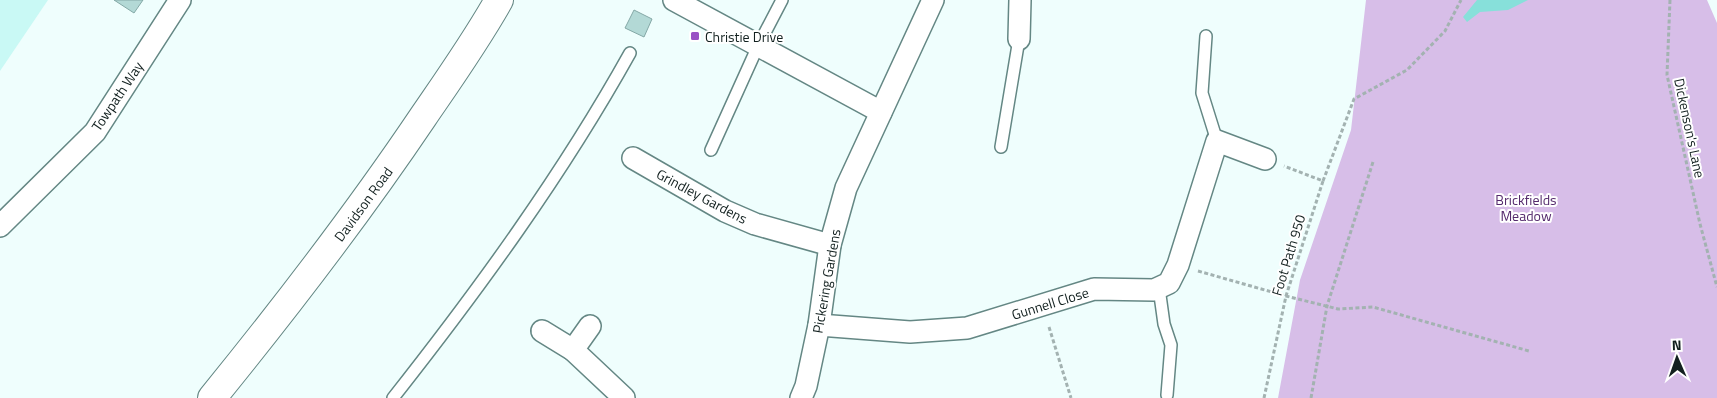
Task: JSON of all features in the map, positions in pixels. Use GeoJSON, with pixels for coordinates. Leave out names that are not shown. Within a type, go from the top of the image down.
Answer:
{"type":"FeatureCollection","features":[{"type":"Feature","properties":{"kind":"street","name":"Towpath Way"},"geometry":{"type":"LineString","coordinates":[[0,226],[95,132],[180,0]]}},
{"type":"Feature","properties":{"kind":"street","name":"Davidson Road"},"geometry":{"type":"LineString","coordinates":[[212,398],[312,274],[379,182],[482,31],[499,0]]}},
{"type":"Feature","properties":{"kind":"street"},"geometry":{"type":"LineString","coordinates":[[674,0],[881,112],[933,0]]}},
{"type":"Feature","properties":{"kind":"street"},"geometry":{"type":"LineString","coordinates":[[1019,39],[1020,0]]}},
{"type":"Feature","properties":{"kind":"street","name":"Pickering Gardens"},"geometry":{"type":"LineString","coordinates":[[801,398],[806,386],[819,325],[830,245],[846,188],[881,112]]}},
{"type":"Feature","properties":{"kind":"street"},"geometry":{"type":"LineString","coordinates":[[1159,288],[1170,283],[1178,265],[1217,141],[1265,159]]}},
{"type":"Feature","properties":{"kind":"street","name":"Grindley Gardens"},"geometry":{"type":"LineString","coordinates":[[633,158],[718,207],[754,224],[830,245]]}},
{"type":"Feature","properties":{"kind":"street","name":"Gunnell Close"},"geometry":{"type":"LineString","coordinates":[[819,325],[910,332],[967,328],[1094,289],[1154,290],[1159,288]]}},
{"type":"Feature","properties":{"kind":"street"},"geometry":{"type":"LineString","coordinates":[[573,350],[590,326]]}},
{"type":"Feature","properties":{"kind":"street"},"geometry":{"type":"LineString","coordinates":[[542,331],[573,350],[624,398]]}},
{"type":"Feature","properties":{"kind":"lane"},"geometry":{"type":"LineString","coordinates":[[711,150],[758,46],[782,0]]}},
{"type":"Feature","properties":{"kind":"lane"},"geometry":{"type":"LineString","coordinates":[[1206,36],[1202,93],[1217,141]]}},
{"type":"Feature","properties":{"kind":"lane"},"geometry":{"type":"LineString","coordinates":[[1001,147],[1019,39]]}},
{"type":"Feature","properties":{"kind":"lane"},"geometry":{"type":"LineString","coordinates":[[393,398],[469,298],[574,149],[630,53]]}},
{"type":"Feature","properties":{"kind":"lane"},"geometry":{"type":"LineString","coordinates":[[1159,288],[1164,324],[1171,345],[1167,395]]}},
{"type":"Feature","properties":{"kind":"path","name":"Foot Path 950"},"geometry":{"type":"LineString","coordinates":[[1264,398],[1286,296],[1323,181],[1354,99],[1407,70],[1444,31],[1461,0]]}},
{"type":"Feature","properties":{"kind":"path","name":"Dickenson's Lane"},"geometry":{"type":"LineString","coordinates":[[1670,0],[1666,75],[1700,224],[1717,287]]}},
{"type":"Feature","properties":{"kind":"path"},"geometry":{"type":"LineString","coordinates":[[1265,159],[1323,181]]}},
{"type":"Feature","properties":{"kind":"path"},"geometry":{"type":"LineString","coordinates":[[1311,398],[1327,306],[1373,162]]}},
{"type":"Feature","properties":{"kind":"path"},"geometry":{"type":"LineString","coordinates":[[1178,265],[1338,309],[1372,307],[1529,351]]}},
{"type":"Feature","properties":{"kind":"path"},"geometry":{"type":"LineString","coordinates":[[1042,306],[1071,398]]}},
{"type":"Feature","properties":{"kind":"shaded area"},"geometry":{"type":"Polygon","coordinates":[[[0,0],[48,0],[0,71],[0,0]]]}},
{"type":"Feature","properties":{"kind":"green space","name":"Brickfields Meadow"},"geometry":{"type":"Polygon","coordinates":[[[1366,0],[1707,0],[1717,23],[1717,398],[1278,398],[1300,280],[1351,130],[1366,0]]]}},
{"type":"Feature","properties":{"kind":"water"},"geometry":{"type":"Polygon","coordinates":[[[1477,0],[1528,0],[1508,10],[1480,12],[1467,22],[1463,17],[1477,0]]]}},
{"type":"Feature","properties":{"kind":"building"},"geometry":{"type":"Polygon","coordinates":[[[114,0],[143,0],[134,13],[114,0]]]}},
{"type":"Feature","properties":{"kind":"building"},"geometry":{"type":"Polygon","coordinates":[[[634,10],[652,19],[644,37],[625,28],[634,10]]]}},
{"type":"Feature","properties":{"kind":"place","name":"Christie Drive"},"geometry":{"type":"Point","coordinates":[695,36]}}]}
